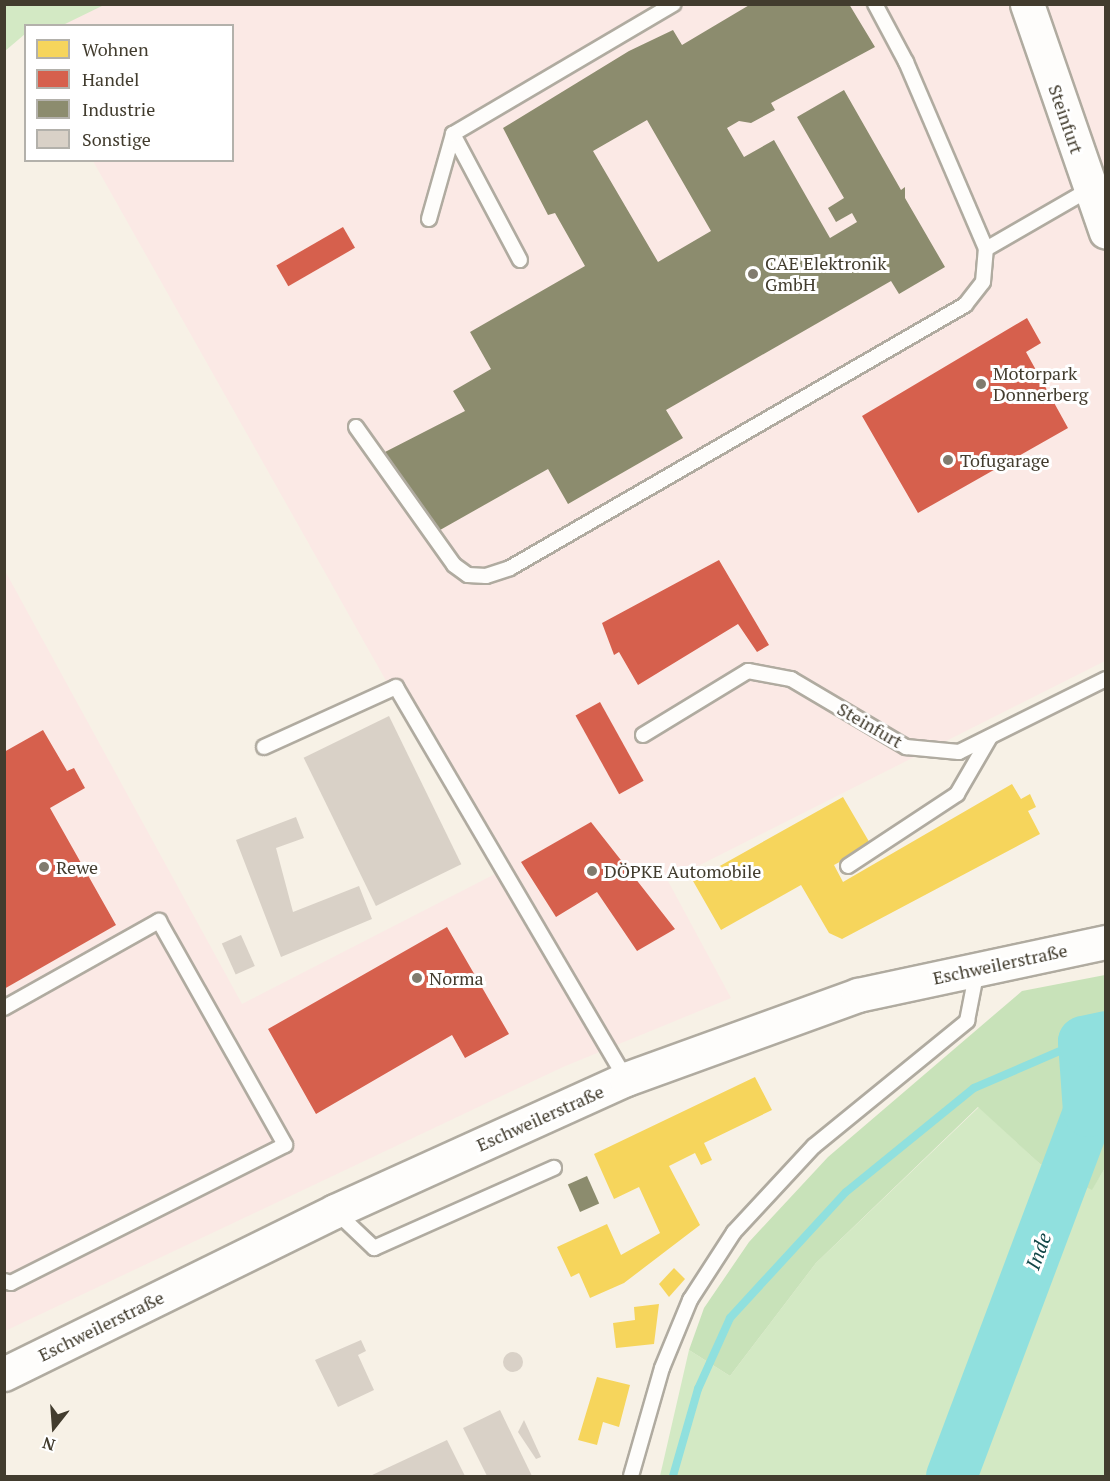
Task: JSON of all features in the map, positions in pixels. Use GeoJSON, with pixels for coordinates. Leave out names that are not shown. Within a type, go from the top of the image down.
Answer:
{"type":"FeatureCollection","features":[{"type":"Feature","properties":{"kind":"main road","name":"Steinfurt"},"geometry":{"type":"LineString","coordinates":[[1027,4],[1106,232]]}},
{"type":"Feature","properties":{"kind":"main road","name":"Eschweilerstraße"},"geometry":{"type":"LineString","coordinates":[[4,1374],[336,1211],[626,1079],[858,995],[1106,942]]}},
{"type":"Feature","properties":{"kind":"lane"},"geometry":{"type":"LineString","coordinates":[[429,219],[453,134],[674,4]]}},
{"type":"Feature","properties":{"kind":"lane"},"geometry":{"type":"LineString","coordinates":[[356,427],[454,565],[468,575],[486,576],[510,568],[965,305],[983,282],[986,249],[906,62],[874,4]]}},
{"type":"Feature","properties":{"kind":"lane"},"geometry":{"type":"LineString","coordinates":[[453,134],[520,260]]}},
{"type":"Feature","properties":{"kind":"lane"},"geometry":{"type":"LineString","coordinates":[[986,249],[1090,189]]}},
{"type":"Feature","properties":{"kind":"lane","name":"Steinfurt"},"geometry":{"type":"LineString","coordinates":[[644,735],[748,671],[791,679],[906,747],[959,752],[1106,679]]}},
{"type":"Feature","properties":{"kind":"lane"},"geometry":{"type":"LineString","coordinates":[[264,747],[396,687],[626,1079]]}},
{"type":"Feature","properties":{"kind":"lane"},"geometry":{"type":"LineString","coordinates":[[848,866],[957,794],[990,737]]}},
{"type":"Feature","properties":{"kind":"lane"},"geometry":{"type":"LineString","coordinates":[[4,1008],[159,921],[285,1145],[7,1279]]}},
{"type":"Feature","properties":{"kind":"lane"},"geometry":{"type":"LineString","coordinates":[[631,1476],[662,1368],[690,1300],[734,1232],[814,1146],[967,1021],[977,968]]}},
{"type":"Feature","properties":{"kind":"lane"},"geometry":{"type":"LineString","coordinates":[[336,1211],[374,1248],[554,1168]]}},
{"type":"Feature","properties":{"kind":"shaded area"},"geometry":{"type":"Polygon","coordinates":[[[86,4],[1105,5],[1105,661],[668,881],[731,998],[563,1067],[5,1331],[4,569],[242,1004],[495,874],[94,162],[234,162],[234,24],[45,24],[86,4]]]}},
{"type":"Feature","properties":{"kind":"green space"},"geometry":{"type":"Polygon","coordinates":[[[5,4],[104,4],[65,24],[24,24],[24,35],[5,51],[5,4]]]}},
{"type":"Feature","properties":{"kind":"green space"},"geometry":{"type":"Polygon","coordinates":[[[1105,975],[1105,1168],[1092,1190],[1040,1164],[978,1107],[816,1263],[730,1376],[689,1350],[704,1308],[749,1242],[828,1157],[1022,991],[1105,975]]]}},
{"type":"Feature","properties":{"kind":"green space"},"geometry":{"type":"Polygon","coordinates":[[[979,1107],[1040,1164],[1092,1189],[1105,1168],[1105,1476],[660,1476],[689,1350],[730,1376],[816,1263],[979,1107]]]}},
{"type":"Feature","properties":{"kind":"building: Wohnen"},"geometry":{"type":"Polygon","coordinates":[[[1012,784],[1021,799],[1030,794],[1036,807],[1028,811],[1040,834],[842,939],[829,933],[801,885],[721,930],[693,881],[843,797],[871,845],[834,865],[843,882],[1012,784]]]}},
{"type":"Feature","properties":{"kind":"building: Wohnen"},"geometry":{"type":"Polygon","coordinates":[[[755,1077],[772,1110],[704,1143],[712,1160],[701,1165],[695,1153],[669,1166],[700,1225],[624,1283],[590,1298],[579,1273],[571,1277],[557,1247],[607,1224],[621,1255],[660,1233],[639,1187],[614,1199],[594,1154],[755,1077]]]}},
{"type":"Feature","properties":{"kind":"building: Wohnen"},"geometry":{"type":"Polygon","coordinates":[[[674,1268],[685,1279],[669,1297],[659,1284],[674,1268]]]}},
{"type":"Feature","properties":{"kind":"building: Wohnen"},"geometry":{"type":"Polygon","coordinates":[[[659,1304],[654,1344],[616,1348],[613,1323],[635,1320],[634,1307],[659,1304]]]}},
{"type":"Feature","properties":{"kind":"building: Wohnen"},"geometry":{"type":"Polygon","coordinates":[[[597,1377],[630,1385],[619,1427],[603,1422],[597,1445],[578,1440],[597,1377]]]}},
{"type":"Feature","properties":{"kind":"building: Handel"},"geometry":{"type":"Polygon","coordinates":[[[343,227],[355,248],[288,286],[276,266],[343,227]]]}},
{"type":"Feature","properties":{"kind":"building: Handel","name":"Motorpark Donnerberg"},"geometry":{"type":"Polygon","coordinates":[[[1027,318],[1041,343],[1026,352],[1068,428],[918,513],[862,416],[1027,318]]]}},
{"type":"Feature","properties":{"kind":"building: Handel"},"geometry":{"type":"Polygon","coordinates":[[[719,560],[769,645],[757,652],[738,624],[638,685],[619,652],[614,655],[602,623],[719,560]]]}},
{"type":"Feature","properties":{"kind":"building: Handel"},"geometry":{"type":"Polygon","coordinates":[[[600,702],[644,781],[619,794],[576,716],[600,702]]]}},
{"type":"Feature","properties":{"kind":"building: Handel","name":"Rewe"},"geometry":{"type":"Polygon","coordinates":[[[43,730],[67,771],[74,768],[85,788],[50,808],[116,925],[4,989],[4,752],[43,730]]]}},
{"type":"Feature","properties":{"kind":"building: Handel","name":"DÖPKE Automobile"},"geometry":{"type":"Polygon","coordinates":[[[591,822],[675,929],[637,951],[597,892],[556,917],[521,862],[591,822]]]}},
{"type":"Feature","properties":{"kind":"building: Handel","name":"Norma"},"geometry":{"type":"Polygon","coordinates":[[[447,927],[509,1034],[465,1058],[452,1035],[316,1114],[268,1029],[447,927]]]}},
{"type":"Feature","properties":{"kind":"building: Industrie","name":"CAE Elektronik GmbH"},"geometry":{"type":"Polygon","coordinates":[[[751,4],[849,4],[875,47],[771,103],[775,110],[751,123],[739,121],[727,128],[744,157],[774,140],[830,238],[857,222],[852,213],[836,222],[828,208],[844,198],[797,117],[844,90],[901,190],[905,187],[905,198],[945,267],[899,294],[891,281],[666,410],[683,438],[568,504],[548,469],[433,534],[385,452],[465,411],[453,391],[491,369],[470,332],[585,266],[555,213],[548,215],[503,128],[629,51],[673,30],[682,45],[751,4]],[[647,120],[593,151],[658,262],[711,231],[647,120]]]}},
{"type":"Feature","properties":{"kind":"building: Industrie"},"geometry":{"type":"Polygon","coordinates":[[[587,1176],[599,1203],[580,1212],[568,1185],[587,1176]]]}},
{"type":"Feature","properties":{"kind":"building: Sonstige"},"geometry":{"type":"Polygon","coordinates":[[[389,716],[461,864],[376,906],[304,758],[389,716]]]}},
{"type":"Feature","properties":{"kind":"building: Sonstige"},"geometry":{"type":"Polygon","coordinates":[[[296,817],[304,838],[276,848],[293,912],[359,886],[372,919],[281,957],[236,840],[296,817]]]}},
{"type":"Feature","properties":{"kind":"building: Sonstige"},"geometry":{"type":"Polygon","coordinates":[[[241,935],[255,966],[236,975],[222,944],[241,935]]]}},
{"type":"Feature","properties":{"kind":"building: Sonstige"},"geometry":{"type":"Polygon","coordinates":[[[361,1340],[366,1351],[358,1355],[374,1390],[338,1407],[315,1360],[361,1340]]]}},
{"type":"Feature","properties":{"kind":"building: Sonstige"},"geometry":{"type":"Polygon","coordinates":[[[513,1352],[520,1355],[523,1362],[520,1369],[513,1372],[506,1369],[503,1362],[506,1355],[513,1352]]]}},
{"type":"Feature","properties":{"kind":"building: Sonstige"},"geometry":{"type":"Polygon","coordinates":[[[500,1410],[532,1476],[487,1476],[463,1428],[500,1410]]]}},
{"type":"Feature","properties":{"kind":"building: Sonstige"},"geometry":{"type":"Polygon","coordinates":[[[524,1420],[541,1457],[536,1459],[518,1432],[524,1420]]]}},
{"type":"Feature","properties":{"kind":"building: Sonstige"},"geometry":{"type":"Polygon","coordinates":[[[447,1440],[465,1476],[370,1476],[447,1440]]]}},
{"type":"Feature","properties":{"kind":"waterway","name":"Inde"},"geometry":{"type":"LineString","coordinates":[[951,1476],[1088,1111],[1083,1041],[1106,1036]]}},
{"type":"Feature","properties":{"kind":"waterway"},"geometry":{"type":"LineString","coordinates":[[673,1476],[698,1389],[730,1318],[846,1192],[974,1088],[1083,1041]]}},
{"type":"Feature","properties":{"kind":"place","name":"CAE Elektronik GmbH"},"geometry":{"type":"Point","coordinates":[753,274]}},
{"type":"Feature","properties":{"kind":"place","name":"Motorpark Donnerberg"},"geometry":{"type":"Point","coordinates":[981,384]}},
{"type":"Feature","properties":{"kind":"place","name":"Tofugarage"},"geometry":{"type":"Point","coordinates":[948,460]}},
{"type":"Feature","properties":{"kind":"place","name":"Rewe"},"geometry":{"type":"Point","coordinates":[44,867]}},
{"type":"Feature","properties":{"kind":"place","name":"DÖPKE Automobile"},"geometry":{"type":"Point","coordinates":[592,871]}},
{"type":"Feature","properties":{"kind":"place","name":"Norma"},"geometry":{"type":"Point","coordinates":[417,978]}}]}
